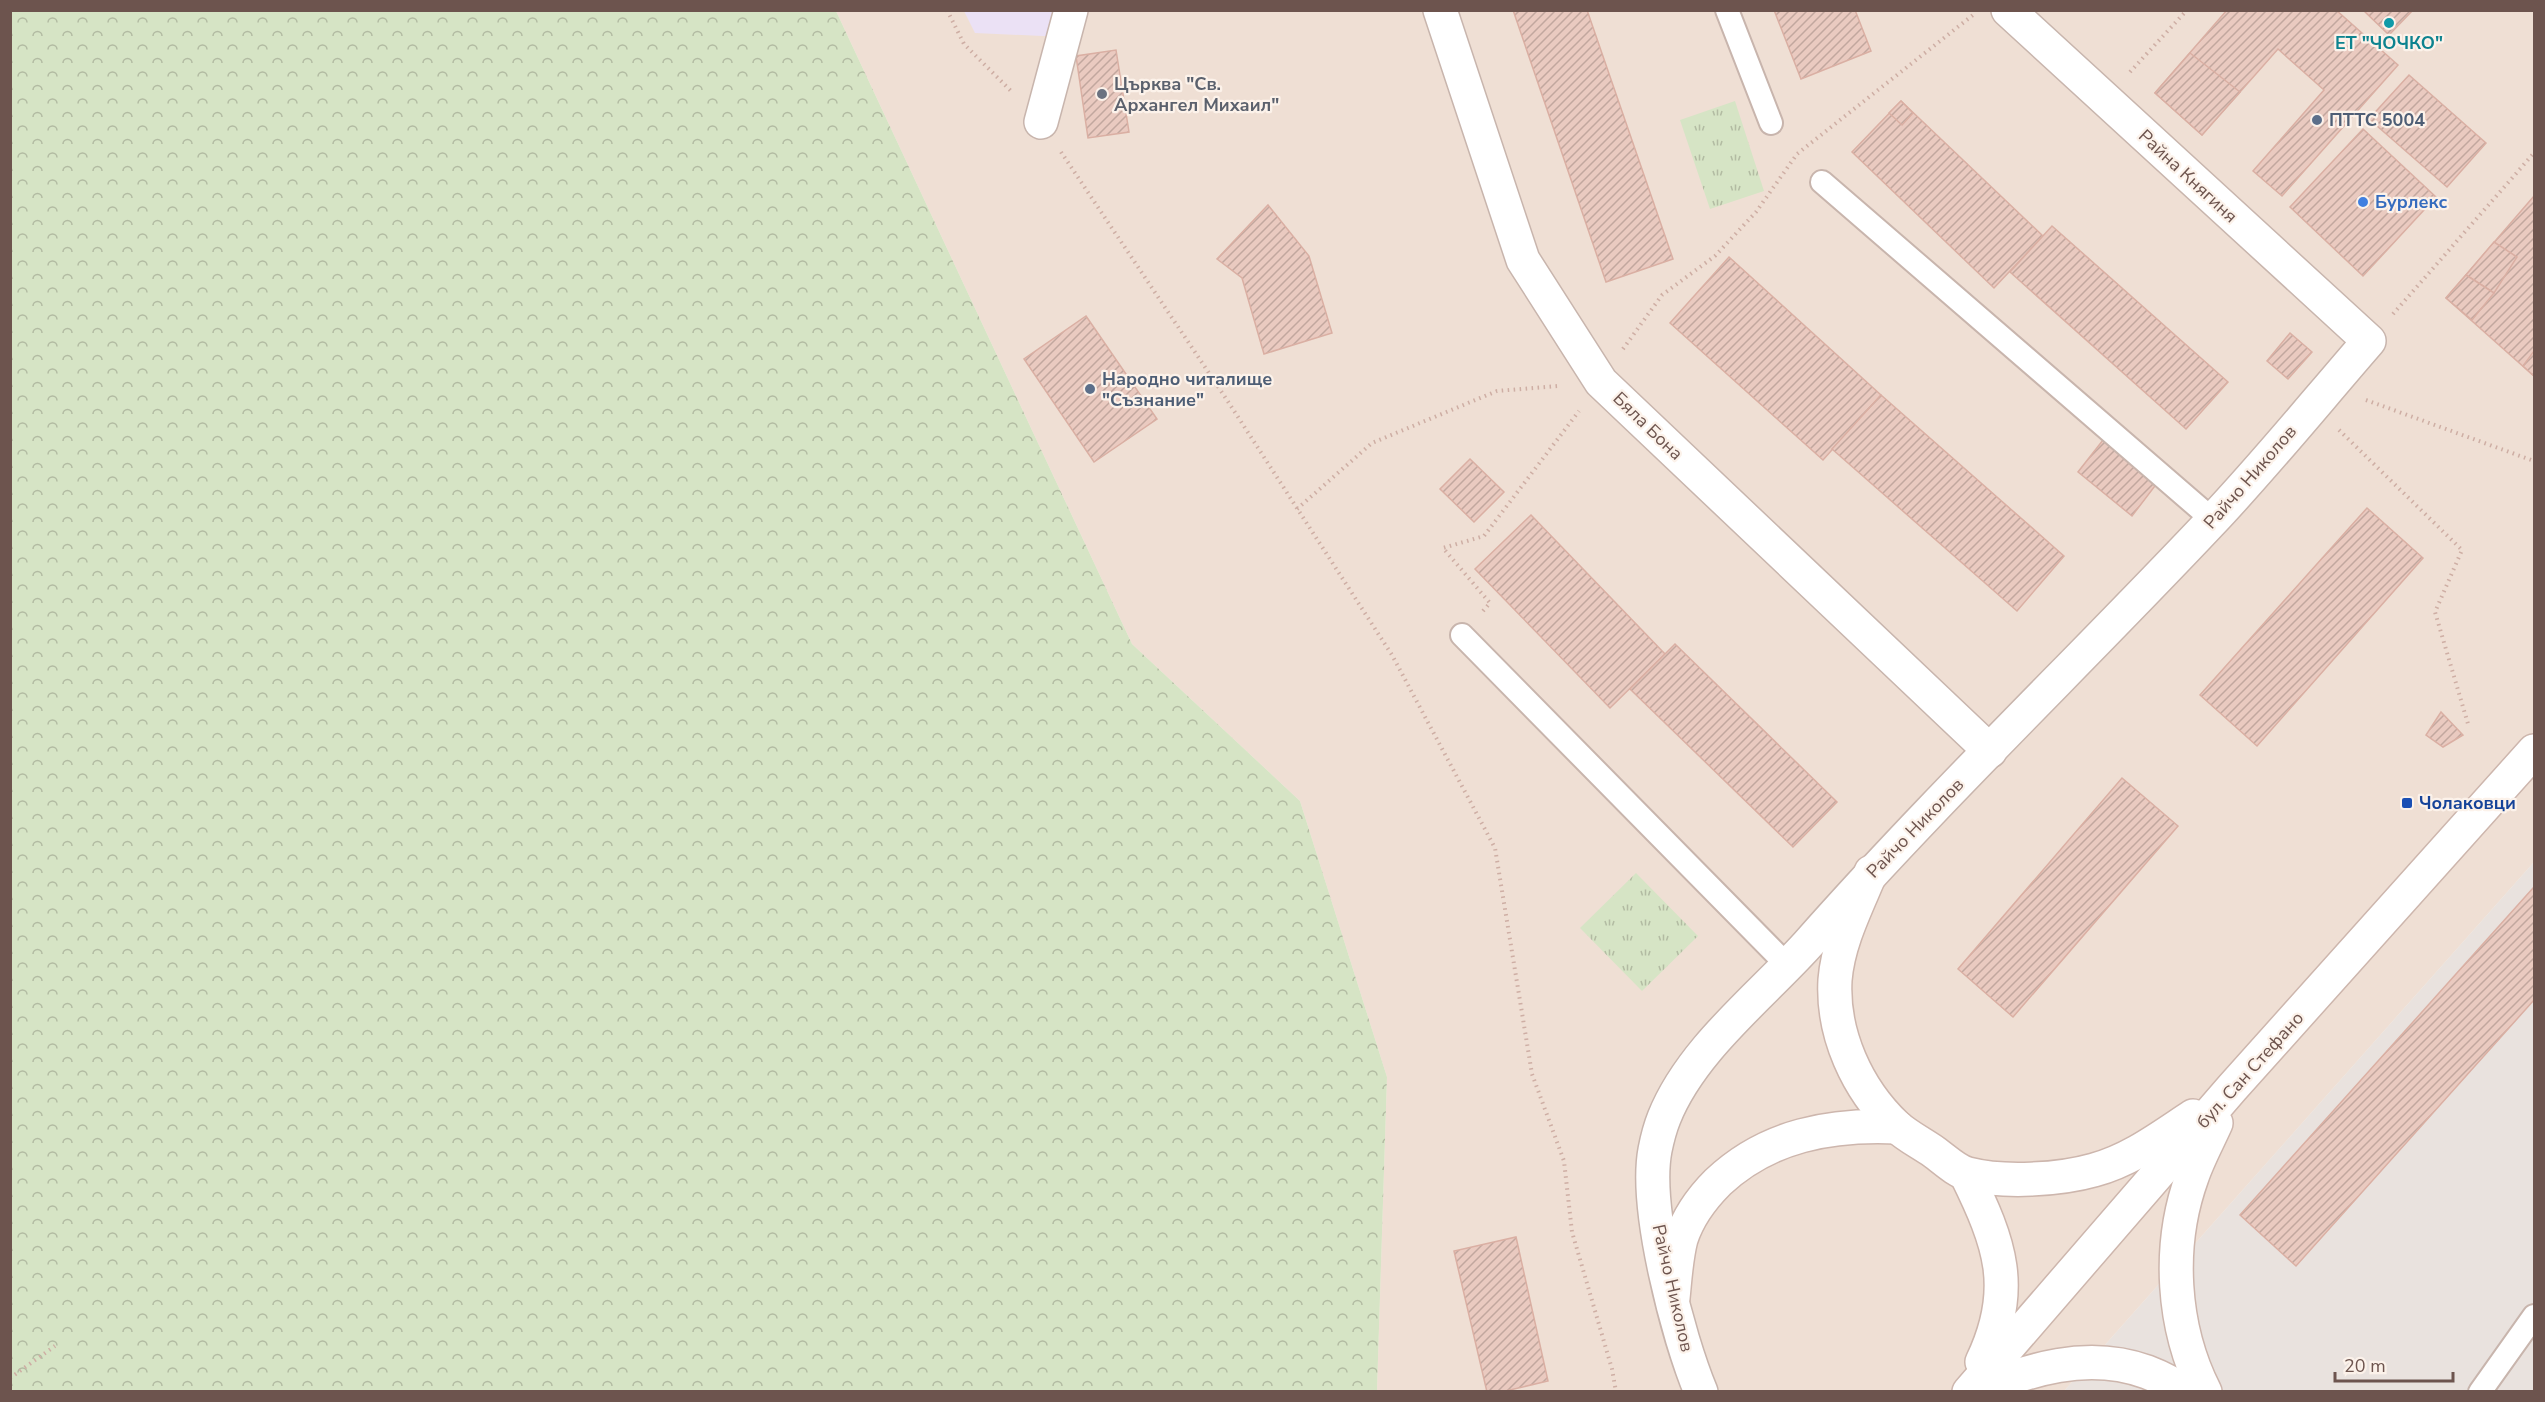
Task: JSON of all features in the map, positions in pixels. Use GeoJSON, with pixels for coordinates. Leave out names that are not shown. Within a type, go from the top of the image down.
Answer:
{"type":"FeatureCollection","features":[{"type":"Feature","properties":{"kind":"street"},"geometry":{"type":"LineString","coordinates":[[1041,122],[1071,10]]}},
{"type":"Feature","properties":{"kind":"street","name":"Бяла Бона"},"geometry":{"type":"LineString","coordinates":[[1440,10],[1523,260],[1602,382],[1990,750]]}},
{"type":"Feature","properties":{"kind":"street","name":"Райна Княгиня"},"geometry":{"type":"LineString","coordinates":[[2008,10],[2369,341]]}},
{"type":"Feature","properties":{"kind":"street","name":"Райчо Николов"},"geometry":{"type":"LineString","coordinates":[[1701,1392],[1673,1298],[1662,1251],[1653,1184],[1654,1152],[1664,1119],[1676,1094],[1713,1043],[1788,966],[1871,872],[2213,520],[2369,341]]}},
{"type":"Feature","properties":{"kind":"street","name":"бул. Сан Стефано"},"geometry":{"type":"LineString","coordinates":[[1969,1392],[2232,1089],[2535,751]]}},
{"type":"Feature","properties":{"kind":"street"},"geometry":{"type":"LineString","coordinates":[[1871,872],[1841,949],[1835,980],[1837,1011],[1843,1044],[1856,1074],[1871,1098],[1897,1127],[1966,1174],[2031,1178],[2093,1171],[2121,1161],[2144,1149],[2232,1089]]}},
{"type":"Feature","properties":{"kind":"street"},"geometry":{"type":"LineString","coordinates":[[2205,1392],[2189,1354],[2182,1329],[2176,1259],[2178,1230],[2192,1176],[2232,1089]]}},
{"type":"Feature","properties":{"kind":"street"},"geometry":{"type":"LineString","coordinates":[[1673,1298],[1681,1239],[1699,1204],[1727,1174],[1754,1155],[1793,1137],[1845,1127],[1897,1127]]}},
{"type":"Feature","properties":{"kind":"street"},"geometry":{"type":"LineString","coordinates":[[1966,1174],[1996,1245],[2002,1272],[2002,1299],[1998,1322],[1969,1392]]}},
{"type":"Feature","properties":{"kind":"street"},"geometry":{"type":"LineString","coordinates":[[1969,1392],[2028,1371],[2094,1361],[2135,1368],[2159,1376],[2184,1392]]}},
{"type":"Feature","properties":{"kind":"lane"},"geometry":{"type":"LineString","coordinates":[[1727,10],[1771,123]]}},
{"type":"Feature","properties":{"kind":"lane"},"geometry":{"type":"LineString","coordinates":[[1822,182],[2213,520]]}},
{"type":"Feature","properties":{"kind":"lane"},"geometry":{"type":"LineString","coordinates":[[1462,634],[1788,966]]}},
{"type":"Feature","properties":{"kind":"lane"},"geometry":{"type":"LineString","coordinates":[[2480,1392],[2535,1317]]}},
{"type":"Feature","properties":{"kind":"path"},"geometry":{"type":"LineString","coordinates":[[947,10],[964,44],[1041,122],[1297,509],[1392,655],[1495,849],[1532,1074],[1564,1161],[1572,1232],[1612,1369],[1616,1392]]}},
{"type":"Feature","properties":{"kind":"path"},"geometry":{"type":"LineString","coordinates":[[1462,634],[1490,603],[1443,548],[1484,536],[1602,382],[1662,295],[1715,256],[1755,212],[1797,153],[1978,10]]}},
{"type":"Feature","properties":{"kind":"path"},"geometry":{"type":"LineString","coordinates":[[2104,99],[2187,10]]}},
{"type":"Feature","properties":{"kind":"path"},"geometry":{"type":"LineString","coordinates":[[1771,123],[1822,182]]}},
{"type":"Feature","properties":{"kind":"path"},"geometry":{"type":"LineString","coordinates":[[2369,341],[2535,153]]}},
{"type":"Feature","properties":{"kind":"path"},"geometry":{"type":"LineString","coordinates":[[1297,509],[1372,443],[1497,391],[1602,382]]}},
{"type":"Feature","properties":{"kind":"path"},"geometry":{"type":"LineString","coordinates":[[2321,396],[2535,461]]}},
{"type":"Feature","properties":{"kind":"path"},"geometry":{"type":"LineString","coordinates":[[2321,396],[2462,550],[2435,612],[2468,724]]}},
{"type":"Feature","properties":{"kind":"path"},"geometry":{"type":"LineString","coordinates":[[10,1378],[55,1346]]}},
{"type":"Feature","properties":{"kind":"shaded area"},"geometry":{"type":"Polygon","coordinates":[[[836,11],[2534,11],[2534,862],[2064,1391],[1377,1391],[1387,1077],[1300,801],[1132,644],[836,11]]]}},
{"type":"Feature","properties":{"kind":"shaded area"},"geometry":{"type":"Polygon","coordinates":[[[964,11],[1071,11],[1064,37],[975,33],[964,11]]]}},
{"type":"Feature","properties":{"kind":"shaded area"},"geometry":{"type":"Polygon","coordinates":[[[2534,862],[2534,1391],[2064,1391],[2534,862]]]}},
{"type":"Feature","properties":{"kind":"green space"},"geometry":{"type":"Polygon","coordinates":[[[10,11],[836,11],[1132,644],[1300,801],[1387,1077],[1377,1391],[11,1391],[10,11]]]}},
{"type":"Feature","properties":{"kind":"green space"},"geometry":{"type":"Polygon","coordinates":[[[1735,101],[1764,191],[1710,209],[1680,120],[1735,101]]]}},
{"type":"Feature","properties":{"kind":"green space"},"geometry":{"type":"Polygon","coordinates":[[[1636,873],[1698,936],[1642,991],[1580,928],[1636,873]]]}},
{"type":"Feature","properties":{"kind":"building"},"geometry":{"type":"Polygon","coordinates":[[[1513,10],[1587,10],[1673,259],[1606,282],[1513,10]]]}},
{"type":"Feature","properties":{"kind":"building"},"geometry":{"type":"Polygon","coordinates":[[[1774,10],[1855,10],[1871,51],[1801,79],[1774,10]]]}},
{"type":"Feature","properties":{"kind":"building"},"geometry":{"type":"Polygon","coordinates":[[[2227,10],[2336,10],[2398,65],[2282,196],[2253,171],[2324,90],[2278,49],[2202,135],[2155,93],[2227,10]]]}},
{"type":"Feature","properties":{"kind":"building","name":"ЕТ \"ЧОЧКО\""},"geometry":{"type":"Polygon","coordinates":[[[2363,10],[2413,10],[2389,35],[2363,10]]]}},
{"type":"Feature","properties":{"kind":"building","name":"Църква \"Св. Архангел Михаил\""},"geometry":{"type":"Polygon","coordinates":[[[1116,50],[1129,132],[1088,138],[1076,56],[1116,50]]]}},
{"type":"Feature","properties":{"kind":"building"},"geometry":{"type":"Polygon","coordinates":[[[2190,53],[2240,92],[2202,135],[2155,93],[2190,53]]]}},
{"type":"Feature","properties":{"kind":"building"},"geometry":{"type":"Polygon","coordinates":[[[2409,75],[2486,143],[2447,187],[2369,119],[2409,75]]]}},
{"type":"Feature","properties":{"kind":"building"},"geometry":{"type":"Polygon","coordinates":[[[1901,101],[2043,236],[1994,288],[1852,152],[1901,101]]]}},
{"type":"Feature","properties":{"kind":"building"},"geometry":{"type":"Polygon","coordinates":[[[1901,101],[1913,113],[1902,125],[1889,113],[1901,101]]]}},
{"type":"Feature","properties":{"kind":"building","name":"Бурлекс"},"geometry":{"type":"Polygon","coordinates":[[[2363,129],[2436,197],[2363,276],[2290,207],[2363,129]]]}},
{"type":"Feature","properties":{"kind":"building"},"geometry":{"type":"Polygon","coordinates":[[[2534,196],[2534,376],[2446,298],[2534,196]]]}},
{"type":"Feature","properties":{"kind":"building"},"geometry":{"type":"Polygon","coordinates":[[[1268,205],[1309,256],[1332,333],[1264,354],[1242,278],[1217,259],[1268,205]]]}},
{"type":"Feature","properties":{"kind":"building"},"geometry":{"type":"Polygon","coordinates":[[[2052,226],[2228,382],[2186,429],[2010,272],[2052,226]]]}},
{"type":"Feature","properties":{"kind":"building"},"geometry":{"type":"Polygon","coordinates":[[[2494,242],[2517,257],[2494,293],[2466,275],[2494,242]]]}},
{"type":"Feature","properties":{"kind":"building"},"geometry":{"type":"Polygon","coordinates":[[[1729,257],[1881,395],[1823,460],[1670,323],[1729,257]]]}},
{"type":"Feature","properties":{"kind":"building"},"geometry":{"type":"Polygon","coordinates":[[[2466,275],[2494,293],[2472,320],[2446,298],[2466,275]]]}},
{"type":"Feature","properties":{"kind":"building","name":"Народно читалище \"Съзнание\""},"geometry":{"type":"Polygon","coordinates":[[[1086,316],[1157,419],[1094,462],[1024,359],[1086,316]]]}},
{"type":"Feature","properties":{"kind":"building"},"geometry":{"type":"Polygon","coordinates":[[[2290,333],[2312,352],[2288,379],[2267,361],[2290,333]]]}},
{"type":"Feature","properties":{"kind":"building"},"geometry":{"type":"Polygon","coordinates":[[[2534,351],[2534,376],[2523,366],[2534,351]]]}},
{"type":"Feature","properties":{"kind":"building"},"geometry":{"type":"Polygon","coordinates":[[[1881,395],[2064,556],[2017,611],[1832,449],[1881,395]]]}},
{"type":"Feature","properties":{"kind":"building"},"geometry":{"type":"Polygon","coordinates":[[[2103,440],[2158,482],[2132,516],[2078,472],[2103,440]]]}},
{"type":"Feature","properties":{"kind":"building"},"geometry":{"type":"Polygon","coordinates":[[[1470,459],[1504,492],[1474,522],[1440,489],[1470,459]]]}},
{"type":"Feature","properties":{"kind":"building"},"geometry":{"type":"Polygon","coordinates":[[[2367,508],[2423,558],[2257,746],[2200,695],[2367,508]]]}},
{"type":"Feature","properties":{"kind":"building"},"geometry":{"type":"Polygon","coordinates":[[[1531,515],[1665,654],[1610,708],[1475,569],[1531,515]]]}},
{"type":"Feature","properties":{"kind":"building"},"geometry":{"type":"Polygon","coordinates":[[[1675,644],[1837,802],[1793,847],[1630,689],[1675,644]]]}},
{"type":"Feature","properties":{"kind":"building"},"geometry":{"type":"Polygon","coordinates":[[[2441,712],[2463,735],[2443,747],[2426,735],[2441,712]]]}},
{"type":"Feature","properties":{"kind":"building"},"geometry":{"type":"Polygon","coordinates":[[[2122,778],[2178,826],[2013,1017],[1958,969],[2122,778]]]}},
{"type":"Feature","properties":{"kind":"building"},"geometry":{"type":"Polygon","coordinates":[[[2534,887],[2534,1000],[2296,1266],[2240,1215],[2534,887]]]}},
{"type":"Feature","properties":{"kind":"building"},"geometry":{"type":"Polygon","coordinates":[[[1516,1237],[1548,1381],[1501,1392],[1487,1392],[1454,1251],[1516,1237]]]}},
{"type":"Feature","properties":{"kind":"place","name":"ЕТ \"ЧОЧКО\""},"geometry":{"type":"Point","coordinates":[2389,23]}},
{"type":"Feature","properties":{"kind":"place","name":"Църква \"Св. Архангел Михаил\""},"geometry":{"type":"Point","coordinates":[1102,94]}},
{"type":"Feature","properties":{"kind":"place","name":"ПТТС 5004"},"geometry":{"type":"Point","coordinates":[2317,120]}},
{"type":"Feature","properties":{"kind":"place","name":"Бурлекс"},"geometry":{"type":"Point","coordinates":[2363,202]}},
{"type":"Feature","properties":{"kind":"place","name":"Народно читалище \"Съзнание\""},"geometry":{"type":"Point","coordinates":[1090,389]}},
{"type":"Feature","properties":{"kind":"place","name":"Чолаковци"},"geometry":{"type":"Point","coordinates":[2407,803]}}]}
